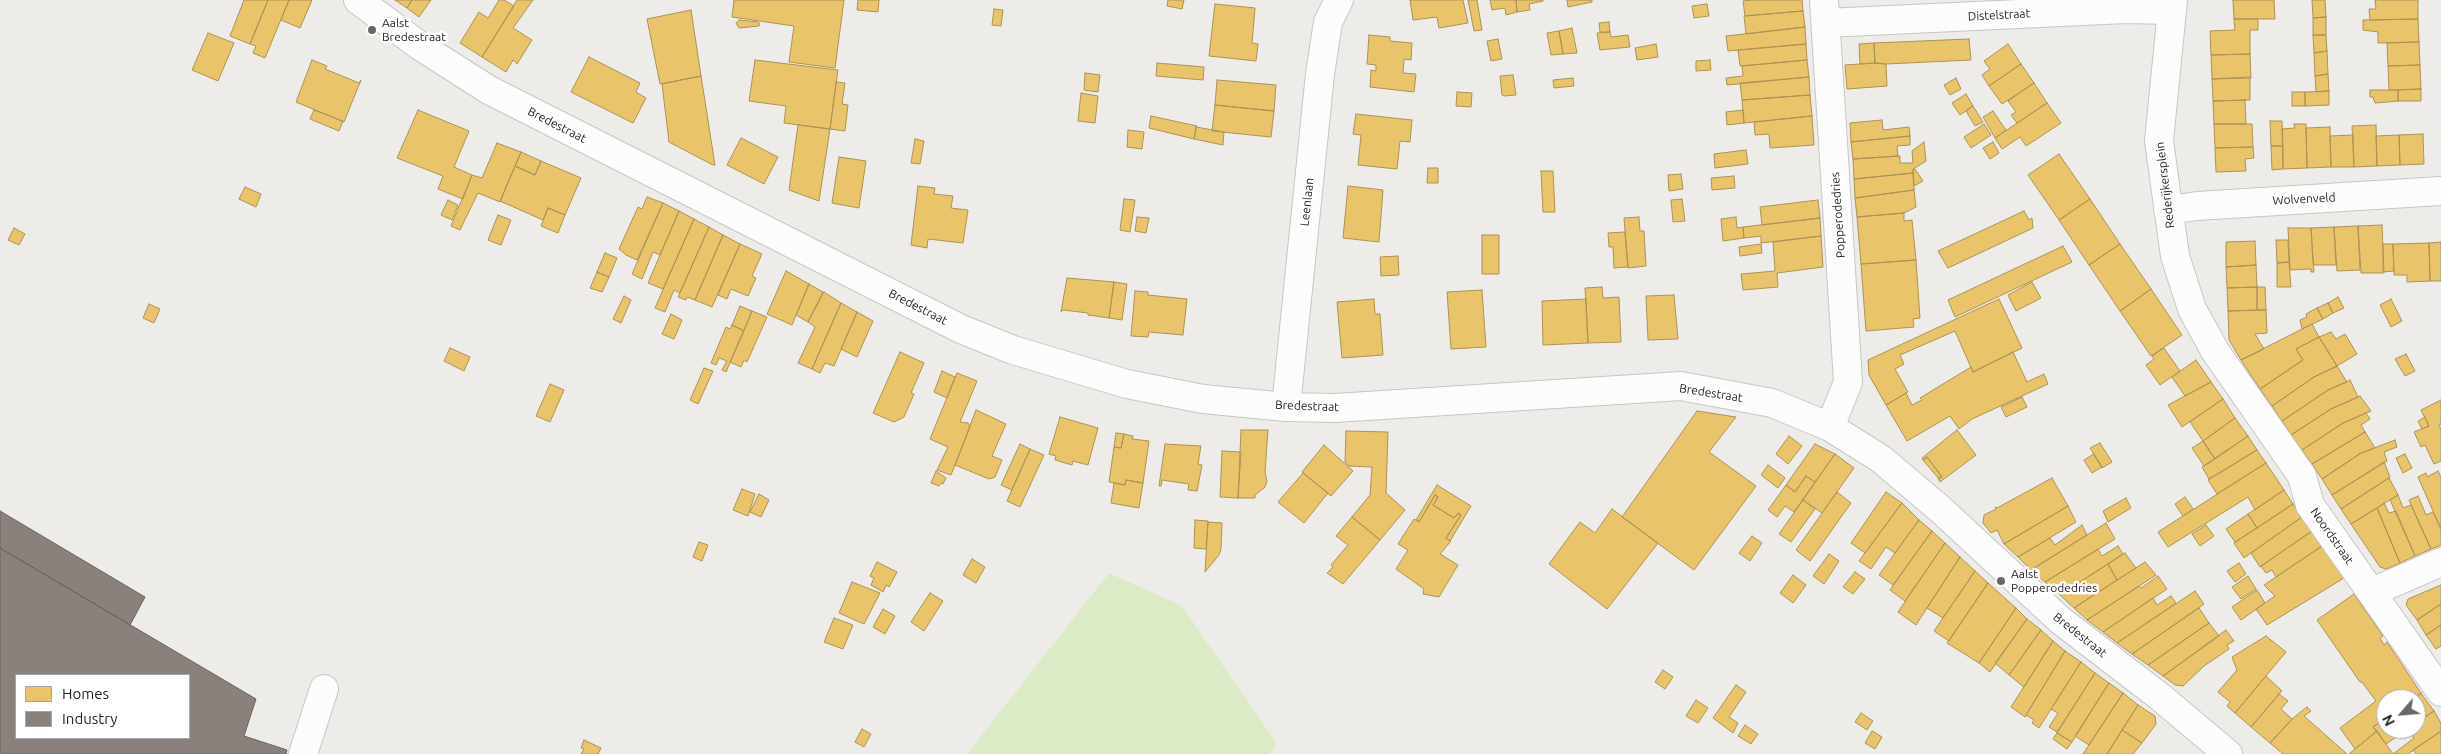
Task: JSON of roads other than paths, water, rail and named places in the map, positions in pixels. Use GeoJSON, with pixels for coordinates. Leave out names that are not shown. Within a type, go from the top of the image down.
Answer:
{"type":"FeatureCollection","features":[{"type":"Feature","properties":{"kind":"street","name":"Bredestraat"},"geometry":{"type":"LineString","coordinates":[[358,0],[420,46],[489,90],[961,329],[1013,350],[1127,384],[1203,399],[1286,407],[1335,408],[1681,386],[1772,403],[1830,427],[1881,459],[1940,509],[2060,620],[2159,696],[2228,754]]}},
{"type":"Feature","properties":{"kind":"street","name":"Leenlaan"},"geometry":{"type":"LineString","coordinates":[[1286,407],[1320,74],[1328,22],[1339,0]]}},
{"type":"Feature","properties":{"kind":"street","name":"Distelstraat"},"geometry":{"type":"LineString","coordinates":[[1825,12],[2125,9],[2172,5]]}},
{"type":"Feature","properties":{"kind":"street","name":"Rederijkersplein"},"geometry":{"type":"LineString","coordinates":[[2172,5],[2159,141],[2175,256],[2192,309],[2215,351]]}},
{"type":"Feature","properties":{"kind":"street","name":"Popperodedries"},"geometry":{"type":"LineString","coordinates":[[1825,12],[1848,382],[1830,427]]}},
{"type":"Feature","properties":{"kind":"street","name":"Wolvenveld"},"geometry":{"type":"LineString","coordinates":[[2168,210],[2197,206],[2441,191]]}},
{"type":"Feature","properties":{"kind":"street","name":"Noordstraat"},"geometry":{"type":"LineString","coordinates":[[2215,351],[2302,476],[2310,505],[2441,692]]}},
{"type":"Feature","properties":{"kind":"street"},"geometry":{"type":"LineString","coordinates":[[2372,592],[2441,562]]}},
{"type":"Feature","properties":{"kind":"street"},"geometry":{"type":"LineString","coordinates":[[303,754],[324,689]]}},
{"type":"Feature","properties":{"kind":"place","name":"Aalst Bredestraat"},"geometry":{"type":"Point","coordinates":[372,30]}},
{"type":"Feature","properties":{"kind":"place","name":"Aalst Popperodedries"},"geometry":{"type":"Point","coordinates":[2001,581]}}]}
